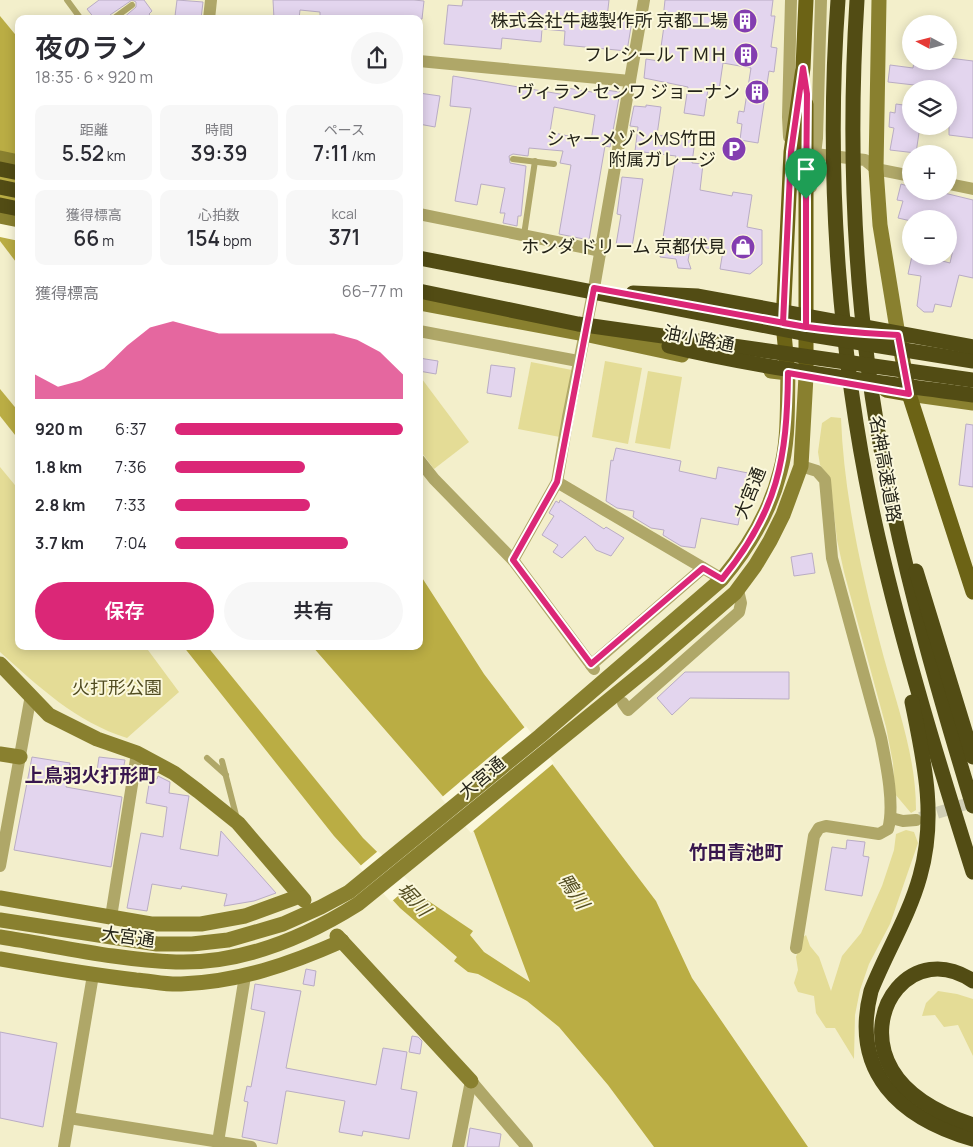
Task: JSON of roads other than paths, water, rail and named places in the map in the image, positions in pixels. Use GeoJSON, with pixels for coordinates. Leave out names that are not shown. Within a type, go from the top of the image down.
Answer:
{"type":"FeatureCollection","features":[{"type":"Feature","properties":{"kind":"highway","name":"名神高速道路"},"geometry":{"type":"LineString","coordinates":[[838,0],[835,86],[836,212],[847,340],[858,421],[878,534],[917,688],[973,872]]}},
{"type":"Feature","properties":{"kind":"highway","name":"名神高速道路"},"geometry":{"type":"LineString","coordinates":[[857,0],[854,81],[855,213],[865,330],[876,422],[886,479],[925,643],[973,806]]}},
{"type":"Feature","properties":{"kind":"highway"},"geometry":{"type":"LineString","coordinates":[[0,169],[15,172]]}},
{"type":"Feature","properties":{"kind":"highway"},"geometry":{"type":"LineString","coordinates":[[0,187],[15,190]]}},
{"type":"Feature","properties":{"kind":"highway"},"geometry":{"type":"LineString","coordinates":[[0,205],[15,208]]}},
{"type":"Feature","properties":{"kind":"highway"},"geometry":{"type":"LineString","coordinates":[[423,259],[589,289],[812,335],[973,361]]}},
{"type":"Feature","properties":{"kind":"highway"},"geometry":{"type":"LineString","coordinates":[[589,289],[698,296],[973,347]]}},
{"type":"Feature","properties":{"kind":"highway"},"geometry":{"type":"LineString","coordinates":[[423,292],[581,329],[700,354],[822,374],[973,395]]}},
{"type":"Feature","properties":{"kind":"highway"},"geometry":{"type":"LineString","coordinates":[[581,329],[973,380]]}},
{"type":"Feature","properties":{"kind":"highway"},"geometry":{"type":"LineString","coordinates":[[886,479],[929,608],[973,757]]}},
{"type":"Feature","properties":{"kind":"highway"},"geometry":{"type":"LineString","coordinates":[[878,534],[925,764],[930,810],[925,854],[920,876],[871,992],[866,1015],[865,1038],[874,1068],[882,1082],[903,1105],[931,1123],[973,1139]]}},
{"type":"Feature","properties":{"kind":"highway"},"geometry":{"type":"LineString","coordinates":[[973,981],[957,973],[945,970],[921,972],[892,994],[884,1011],[881,1029],[885,1056],[893,1071],[905,1086],[938,1110],[973,1125]]}},
{"type":"Feature","properties":{"kind":"main road"},"geometry":{"type":"LineString","coordinates":[[788,373],[783,323],[791,152],[803,68],[806,0]]}},
{"type":"Feature","properties":{"kind":"main road"},"geometry":{"type":"LineString","coordinates":[[803,68],[807,94],[806,376]]}},
{"type":"Feature","properties":{"kind":"main road","name":"油小路通"},"geometry":{"type":"LineString","coordinates":[[783,323],[830,332],[898,335]]}},
{"type":"Feature","properties":{"kind":"main road"},"geometry":{"type":"LineString","coordinates":[[898,335],[909,394],[973,591]]}},
{"type":"Feature","properties":{"kind":"main road","name":"油小路通"},"geometry":{"type":"LineString","coordinates":[[788,373],[909,394]]}},
{"type":"Feature","properties":{"kind":"street"},"geometry":{"type":"LineString","coordinates":[[209,15],[211,0]]}},
{"type":"Feature","properties":{"kind":"street"},"geometry":{"type":"LineString","coordinates":[[513,560],[557,482],[578,362],[581,329],[589,289],[601,251],[644,0]]}},
{"type":"Feature","properties":{"kind":"street"},"geometry":{"type":"LineString","coordinates":[[791,0],[788,117],[791,152]]}},
{"type":"Feature","properties":{"kind":"street"},"geometry":{"type":"LineString","coordinates":[[806,199],[813,176],[815,154],[821,0]]}},
{"type":"Feature","properties":{"kind":"street"},"geometry":{"type":"LineString","coordinates":[[879,0],[876,169],[880,225],[898,335]]}},
{"type":"Feature","properties":{"kind":"street"},"geometry":{"type":"LineString","coordinates":[[423,61],[630,81]]}},
{"type":"Feature","properties":{"kind":"street"},"geometry":{"type":"LineString","coordinates":[[815,154],[865,160],[876,169],[902,174]]}},
{"type":"Feature","properties":{"kind":"street"},"geometry":{"type":"LineString","coordinates":[[0,158],[15,161]]}},
{"type":"Feature","properties":{"kind":"street"},"geometry":{"type":"LineString","coordinates":[[957,186],[973,189]]}},
{"type":"Feature","properties":{"kind":"street"},"geometry":{"type":"LineString","coordinates":[[423,215],[601,251]]}},
{"type":"Feature","properties":{"kind":"street"},"geometry":{"type":"LineString","coordinates":[[0,216],[15,219]]}},
{"type":"Feature","properties":{"kind":"street","name":"油小路通"},"geometry":{"type":"LineString","coordinates":[[423,251],[589,289],[783,323]]}},
{"type":"Feature","properties":{"kind":"street","name":"油小路通"},"geometry":{"type":"LineString","coordinates":[[423,303],[581,329],[717,363],[788,373]]}},
{"type":"Feature","properties":{"kind":"street"},"geometry":{"type":"LineString","coordinates":[[423,332],[578,362]]}},
{"type":"Feature","properties":{"kind":"street","name":"油小路通"},"geometry":{"type":"LineString","coordinates":[[898,335],[973,339]]}},
{"type":"Feature","properties":{"kind":"street","name":"大宮通"},"geometry":{"type":"LineString","coordinates":[[0,937],[146,959],[178,962],[214,959],[261,950],[296,938],[358,904],[574,717],[722,579],[741,556],[757,528],[781,471],[787,412],[788,373]]}},
{"type":"Feature","properties":{"kind":"street","name":"大宮通"},"geometry":{"type":"LineString","coordinates":[[0,920],[157,944],[192,944],[228,940],[283,924],[349,892],[574,717],[653,664],[738,590],[770,541],[783,515],[801,466],[806,376]]}},
{"type":"Feature","properties":{"kind":"street","name":"油小路通"},"geometry":{"type":"LineString","coordinates":[[909,394],[973,403]]}},
{"type":"Feature","properties":{"kind":"street"},"geometry":{"type":"LineString","coordinates":[[423,465],[434,479],[513,560],[593,667],[703,568]]}},
{"type":"Feature","properties":{"kind":"street"},"geometry":{"type":"LineString","coordinates":[[796,948],[814,836],[819,828],[826,826],[879,834],[888,829],[891,818],[881,738],[832,558],[825,480],[817,470],[801,466]]}},
{"type":"Feature","properties":{"kind":"street"},"geometry":{"type":"LineString","coordinates":[[557,482],[722,579]]}},
{"type":"Feature","properties":{"kind":"street"},"geometry":{"type":"LineString","coordinates":[[623,703],[628,710],[739,612],[741,603],[738,590]]}},
{"type":"Feature","properties":{"kind":"street"},"geometry":{"type":"LineString","coordinates":[[0,664],[49,715],[98,739],[137,753],[174,773],[238,823],[302,898],[245,916],[201,924],[151,924],[0,898]]}},
{"type":"Feature","properties":{"kind":"street"},"geometry":{"type":"LineString","coordinates":[[0,866],[31,695]]}},
{"type":"Feature","properties":{"kind":"street"},"geometry":{"type":"LineString","coordinates":[[111,917],[137,753]]}},
{"type":"Feature","properties":{"kind":"street"},"geometry":{"type":"LineString","coordinates":[[0,754],[20,757]]}},
{"type":"Feature","properties":{"kind":"street"},"geometry":{"type":"LineString","coordinates":[[891,818],[903,821],[916,820]]}},
{"type":"Feature","properties":{"kind":"street"},"geometry":{"type":"LineString","coordinates":[[0,959],[93,975],[179,984],[220,981],[245,976],[300,960],[340,938],[471,1081],[527,1147]]}},
{"type":"Feature","properties":{"kind":"street"},"geometry":{"type":"LineString","coordinates":[[64,1147],[93,975]]}},
{"type":"Feature","properties":{"kind":"street"},"geometry":{"type":"LineString","coordinates":[[218,1142],[245,976]]}},
{"type":"Feature","properties":{"kind":"street"},"geometry":{"type":"LineString","coordinates":[[458,1147],[471,1081]]}},
{"type":"Feature","properties":{"kind":"street"},"geometry":{"type":"LineString","coordinates":[[69,1118],[251,1147]]}},
{"type":"Feature","properties":{"kind":"lane"},"geometry":{"type":"LineString","coordinates":[[66,0],[78,15]]}},
{"type":"Feature","properties":{"kind":"lane"},"geometry":{"type":"LineString","coordinates":[[118,15],[132,5]]}},
{"type":"Feature","properties":{"kind":"lane"},"geometry":{"type":"LineString","coordinates":[[513,159],[554,164]]}},
{"type":"Feature","properties":{"kind":"lane"},"geometry":{"type":"LineString","coordinates":[[524,235],[535,161]]}},
{"type":"Feature","properties":{"kind":"lane"},"geometry":{"type":"LineString","coordinates":[[206,758],[226,775]]}},
{"type":"Feature","properties":{"kind":"lane"},"geometry":{"type":"LineString","coordinates":[[222,761],[238,823]]}},
{"type":"Feature","properties":{"kind":"water"},"geometry":{"type":"Polygon","coordinates":[[[0,16],[15,34],[15,261],[0,241],[0,16]]]}},
{"type":"Feature","properties":{"kind":"water"},"geometry":{"type":"Polygon","coordinates":[[[0,389],[15,407],[15,435],[0,416],[0,389]]]}},
{"type":"Feature","properties":{"kind":"water"},"geometry":{"type":"Polygon","coordinates":[[[423,579],[484,674],[656,901],[692,978],[808,1147],[654,1147],[608,1085],[559,1027],[527,1001],[478,974],[468,972],[454,961],[457,957],[400,908],[334,836],[186,650],[210,650],[363,838],[424,898],[473,931],[470,935],[484,952],[530,982],[474,832],[315,650],[423,650],[423,579]]]}},
{"type":"Feature","properties":{"kind":"tunnel"},"geometry":{"type":"LineString","coordinates":[[920,818],[973,802]]}},
{"type":"Feature","properties":{"kind":"place","name":"株式会社牛越製作所 京都工場"},"geometry":{"type":"Point","coordinates":[745,21]}},
{"type":"Feature","properties":{"kind":"place","name":"フレシールＴＭＨ"},"geometry":{"type":"Point","coordinates":[746,55]}},
{"type":"Feature","properties":{"kind":"place","name":"ヴィラン センワ ジョーナン"},"geometry":{"type":"Point","coordinates":[757,92]}},
{"type":"Feature","properties":{"kind":"place","name":"シャーメゾンMS竹田 附属ガレージ"},"geometry":{"type":"Point","coordinates":[734,149]}},
{"type":"Feature","properties":{"kind":"place","name":"ホンダ ドリーム 京都伏見"},"geometry":{"type":"Point","coordinates":[743,247]}},
{"type":"Feature","properties":{"kind":"district","name":"上鳥羽火打形町"},"geometry":{"type":"Point","coordinates":[91,775]}},
{"type":"Feature","properties":{"kind":"district","name":"竹田青池町"},"geometry":{"type":"Point","coordinates":[736,852]}},
{"type":"Feature","properties":{"kind":"park label","name":"火打形公園"},"geometry":{"type":"Point","coordinates":[117,688]}},
{"type":"Feature","properties":{"kind":"water label","name":"鴨川"},"geometry":{"type":"Point","coordinates":[574,891]}},
{"type":"Feature","properties":{"kind":"water label","name":"堀川"},"geometry":{"type":"Point","coordinates":[414,899]}}]}
